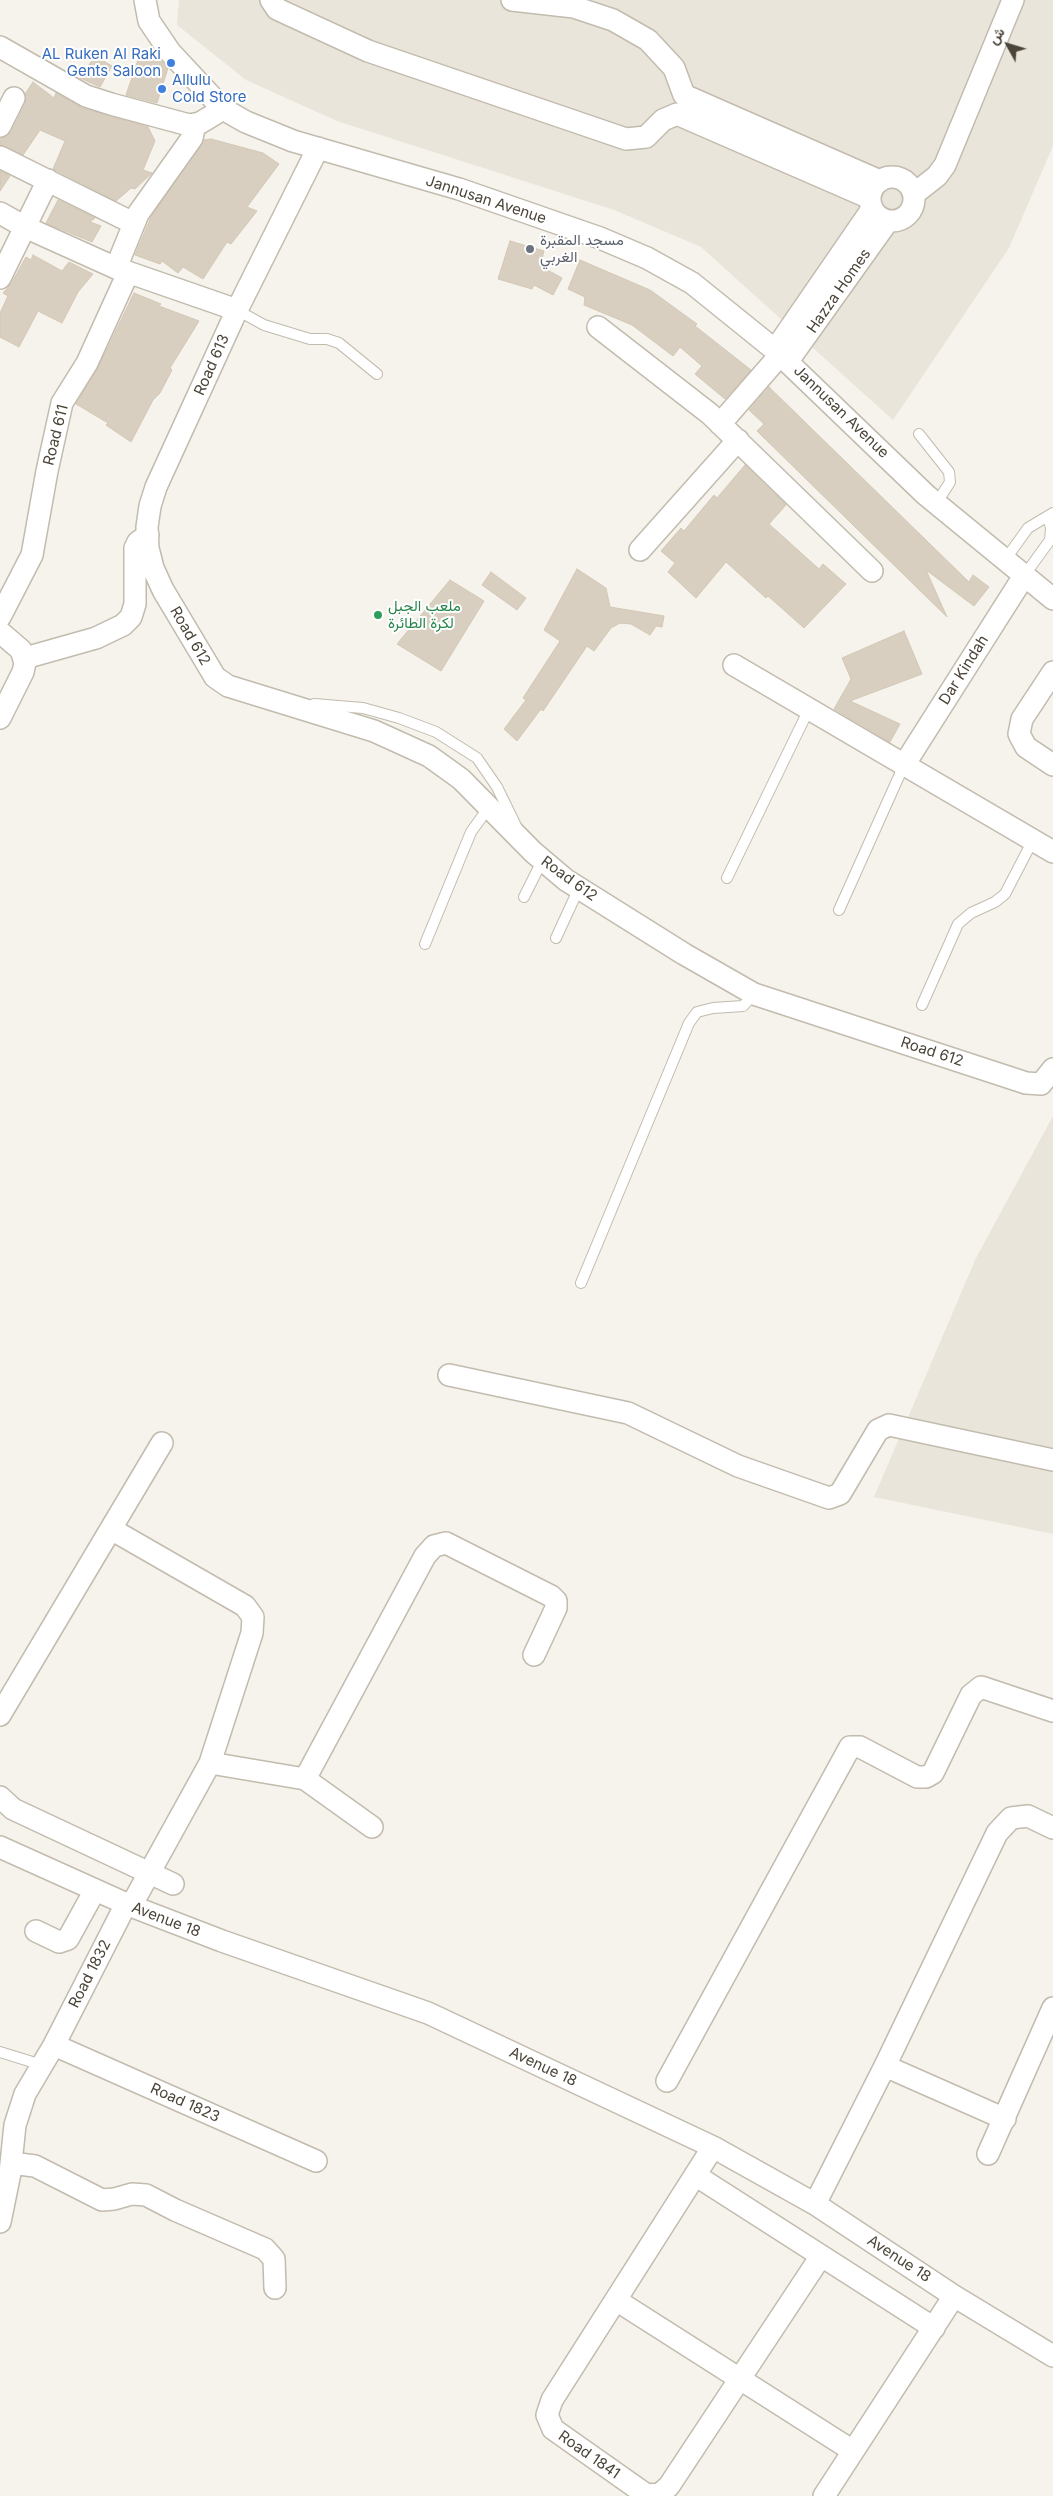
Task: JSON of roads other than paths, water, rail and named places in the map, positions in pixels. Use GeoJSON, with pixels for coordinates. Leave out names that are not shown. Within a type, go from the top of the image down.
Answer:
{"type":"FeatureCollection","features":[{"type":"Feature","properties":{"kind":"street","name":"Jannusan Avenue"},"geometry":{"type":"LineString","coordinates":[[145,0],[149,21],[154,31],[186,72],[224,109],[269,132],[459,189],[624,247],[692,283],[782,355],[936,504],[1053,599]]}},
{"type":"Feature","properties":{"kind":"street"},"geometry":{"type":"LineString","coordinates":[[271,0],[277,9],[368,51],[626,139],[646,137],[681,105]]}},
{"type":"Feature","properties":{"kind":"street"},"geometry":{"type":"LineString","coordinates":[[512,0],[574,7],[613,20],[648,40],[674,68],[681,105]]}},
{"type":"Feature","properties":{"kind":"street"},"geometry":{"type":"LineString","coordinates":[[914,194],[937,176],[946,165],[1013,0]]}},
{"type":"Feature","properties":{"kind":"street"},"geometry":{"type":"LineString","coordinates":[[0,47],[86,96],[183,124],[195,124],[224,109]]}},
{"type":"Feature","properties":{"kind":"street"},"geometry":{"type":"LineString","coordinates":[[0,126],[14,98]]}},
{"type":"Feature","properties":{"kind":"street"},"geometry":{"type":"LineString","coordinates":[[681,105],[878,202],[897,221],[909,214],[914,201],[914,194],[911,188],[900,178],[894,177],[878,202]]}},
{"type":"Feature","properties":{"kind":"street","name":"Road 611"},"geometry":{"type":"LineString","coordinates":[[0,617],[21,580],[36,542],[59,411],[66,395],[87,363],[122,270],[133,223],[143,205],[192,138],[195,124]]}},
{"type":"Feature","properties":{"kind":"street","name":"Road 613"},"geometry":{"type":"LineString","coordinates":[[163,590],[153,568],[148,535],[150,506],[156,487],[237,310],[318,148]]}},
{"type":"Feature","properties":{"kind":"street"},"geometry":{"type":"LineString","coordinates":[[0,157],[133,223]]}},
{"type":"Feature","properties":{"kind":"street"},"geometry":{"type":"LineString","coordinates":[[0,278],[48,180]]}},
{"type":"Feature","properties":{"kind":"street","name":"Hazza Homes"},"geometry":{"type":"LineString","coordinates":[[720,424],[782,355],[878,202]]}},
{"type":"Feature","properties":{"kind":"street"},"geometry":{"type":"LineString","coordinates":[[0,213],[25,227],[122,270],[237,310]]}},
{"type":"Feature","properties":{"kind":"street"},"geometry":{"type":"LineString","coordinates":[[598,327],[738,440],[872,571]]}},
{"type":"Feature","properties":{"kind":"street"},"geometry":{"type":"LineString","coordinates":[[640,550],[738,440]]}},
{"type":"Feature","properties":{"kind":"street"},"geometry":{"type":"LineString","coordinates":[[25,658],[96,638],[123,625],[131,617],[135,604],[135,548],[138,542],[148,535]]}},
{"type":"Feature","properties":{"kind":"street","name":"Dar Kindah"},"geometry":{"type":"LineString","coordinates":[[904,765],[1024,576]]}},
{"type":"Feature","properties":{"kind":"street","name":"Road 612"},"geometry":{"type":"LineString","coordinates":[[163,590],[215,677],[228,686],[374,731],[411,746],[461,779],[542,861],[579,888],[684,954],[754,994],[1026,1083],[1047,1076]]}},
{"type":"Feature","properties":{"kind":"street"},"geometry":{"type":"LineString","coordinates":[[0,632],[18,647],[25,658],[23,672],[0,718]]}},
{"type":"Feature","properties":{"kind":"street"},"geometry":{"type":"LineString","coordinates":[[734,665],[1053,852]]}},
{"type":"Feature","properties":{"kind":"street"},"geometry":{"type":"LineString","coordinates":[[1053,672],[1022,719],[1019,734],[1026,748],[1053,765]]}},
{"type":"Feature","properties":{"kind":"street"},"geometry":{"type":"LineString","coordinates":[[449,1375],[628,1413],[738,1466],[829,1498],[840,1494],[878,1430],[889,1425],[1052,1457]]}},
{"type":"Feature","properties":{"kind":"street"},"geometry":{"type":"LineString","coordinates":[[0,1715],[162,1443]]}},
{"type":"Feature","properties":{"kind":"street","name":"Road 1832"},"geometry":{"type":"LineString","coordinates":[[0,2222],[7,2169],[19,2109],[32,2079],[54,2044],[128,1905],[149,1873],[210,1763],[252,1633],[253,1617],[245,1606],[111,1529]]}},
{"type":"Feature","properties":{"kind":"street"},"geometry":{"type":"LineString","coordinates":[[305,1779],[420,1565],[434,1546],[446,1543],[550,1596],[556,1601],[556,1608],[534,1655]]}},
{"type":"Feature","properties":{"kind":"street"},"geometry":{"type":"LineString","coordinates":[[667,2081],[850,1747],[860,1747],[917,1777],[926,1777],[933,1773],[971,1695],[981,1687],[1053,1711]]}},
{"type":"Feature","properties":{"kind":"street"},"geometry":{"type":"LineString","coordinates":[[210,1763],[305,1779],[372,1827]]}},
{"type":"Feature","properties":{"kind":"street"},"geometry":{"type":"LineString","coordinates":[[0,1797],[13,1808],[173,1884]]}},
{"type":"Feature","properties":{"kind":"street"},"geometry":{"type":"LineString","coordinates":[[815,2204],[997,1833],[1011,1818],[1028,1816],[1053,1828]]}},
{"type":"Feature","properties":{"kind":"street","name":"Avenue 18"},"geometry":{"type":"LineString","coordinates":[[0,1847],[128,1905],[428,2013],[713,2147],[815,2204],[954,2296],[1053,2355]]}},
{"type":"Feature","properties":{"kind":"street"},"geometry":{"type":"LineString","coordinates":[[36,1931],[59,1942],[68,1939],[95,1890]]}},
{"type":"Feature","properties":{"kind":"street"},"geometry":{"type":"LineString","coordinates":[[988,2154],[1053,2008]]}},
{"type":"Feature","properties":{"kind":"street","name":"Road 1823"},"geometry":{"type":"LineString","coordinates":[[54,2044],[316,2162]]}},
{"type":"Feature","properties":{"kind":"street"},"geometry":{"type":"LineString","coordinates":[[884,2066],[1005,2119]]}},
{"type":"Feature","properties":{"kind":"street","name":"Road 1841"},"geometry":{"type":"LineString","coordinates":[[713,2147],[552,2400],[547,2415],[553,2429],[641,2492],[653,2496],[665,2491],[821,2256]]}},
{"type":"Feature","properties":{"kind":"street"},"geometry":{"type":"LineString","coordinates":[[7,2169],[36,2166],[102,2200],[114,2200],[132,2194],[146,2195],[175,2210],[265,2249],[272,2255],[276,2264],[275,2288]]}},
{"type":"Feature","properties":{"kind":"street"},"geometry":{"type":"LineString","coordinates":[[695,2175],[934,2328]]}},
{"type":"Feature","properties":{"kind":"street"},"geometry":{"type":"LineString","coordinates":[[824,2496],[954,2296]]}},
{"type":"Feature","properties":{"kind":"street"},"geometry":{"type":"LineString","coordinates":[[616,2300],[853,2451]]}},
{"type":"Feature","properties":{"kind":"lane"},"geometry":{"type":"LineString","coordinates":[[237,310],[264,325],[310,339],[339,343],[377,374]]}},
{"type":"Feature","properties":{"kind":"lane"},"geometry":{"type":"LineString","coordinates":[[919,434],[949,472],[950,482],[936,504]]}},
{"type":"Feature","properties":{"kind":"lane"},"geometry":{"type":"LineString","coordinates":[[1004,560],[1028,528],[1050,515],[1052,528],[1050,540],[1024,576]]}},
{"type":"Feature","properties":{"kind":"lane"},"geometry":{"type":"LineString","coordinates":[[278,702],[363,708],[399,718],[436,732],[476,758],[497,787],[525,844]]}},
{"type":"Feature","properties":{"kind":"lane"},"geometry":{"type":"LineString","coordinates":[[727,878],[809,709]]}},
{"type":"Feature","properties":{"kind":"lane"},"geometry":{"type":"LineString","coordinates":[[839,910],[904,765]]}},
{"type":"Feature","properties":{"kind":"lane"},"geometry":{"type":"LineString","coordinates":[[425,944],[475,825],[489,807]]}},
{"type":"Feature","properties":{"kind":"lane"},"geometry":{"type":"LineString","coordinates":[[922,1005],[958,924],[970,913],[995,902],[1006,894],[1033,840]]}},
{"type":"Feature","properties":{"kind":"lane"},"geometry":{"type":"LineString","coordinates":[[524,896],[542,861]]}},
{"type":"Feature","properties":{"kind":"lane"},"geometry":{"type":"LineString","coordinates":[[556,938],[579,888]]}},
{"type":"Feature","properties":{"kind":"lane"},"geometry":{"type":"LineString","coordinates":[[580,1283],[689,1023],[697,1012],[713,1008],[743,1006],[754,994]]}},
{"type":"Feature","properties":{"kind":"lane"},"geometry":{"type":"LineString","coordinates":[[0,2052],[42,2065]]}},
{"type":"Feature","properties":{"kind":"place","name":"AL Ruken Al Raki Gents Saloon"},"geometry":{"type":"Point","coordinates":[171,63]}},
{"type":"Feature","properties":{"kind":"place","name":"Allulu Cold Store"},"geometry":{"type":"Point","coordinates":[162,89]}},
{"type":"Feature","properties":{"kind":"place","name":"مسجد المقبرة الغربي"},"geometry":{"type":"Point","coordinates":[530,249]}},
{"type":"Feature","properties":{"kind":"place","name":"ملعب الجبل لكرة الطائرة"},"geometry":{"type":"Point","coordinates":[378,615]}}]}
